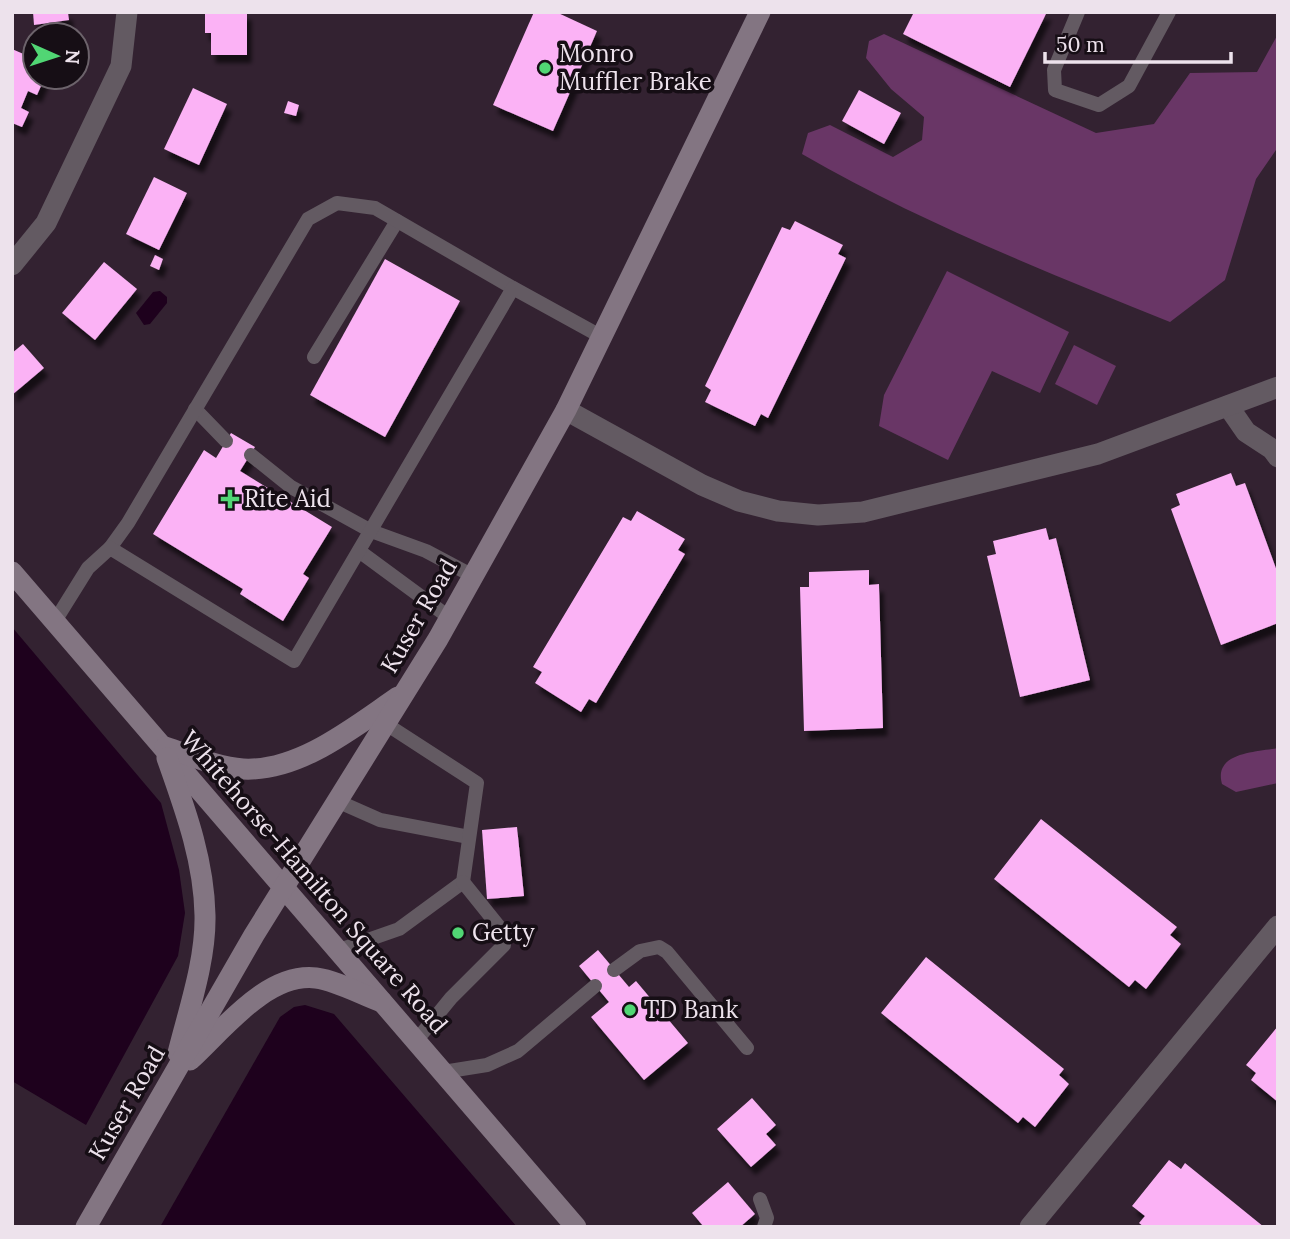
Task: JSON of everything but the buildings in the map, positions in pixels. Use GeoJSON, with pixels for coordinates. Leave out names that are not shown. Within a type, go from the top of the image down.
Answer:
{"type":"FeatureCollection","features":[{"type":"Feature","properties":{"kind":"street"},"geometry":{"type":"LineString","coordinates":[[12,265],[46,223],[121,66],[127,12]]}},
{"type":"Feature","properties":{"kind":"street","name":"Kuser Road"},"geometry":{"type":"LineString","coordinates":[[86,1227],[284,887],[450,618],[566,410],[760,12]]}},
{"type":"Feature","properties":{"kind":"street"},"geometry":{"type":"LineString","coordinates":[[566,410],[702,485],[739,501],[778,511],[818,515],[863,512],[1098,454],[1278,387]]}},
{"type":"Feature","properties":{"kind":"street"},"geometry":{"type":"LineString","coordinates":[[1228,406],[1246,432],[1272,449],[1278,457]]}},
{"type":"Feature","properties":{"kind":"street","name":"Whitehorse-Hamilton Square Road"},"geometry":{"type":"LineString","coordinates":[[12,572],[576,1227]]}},
{"type":"Feature","properties":{"kind":"street"},"geometry":{"type":"LineString","coordinates":[[163,746],[204,761],[243,769],[274,766],[307,754],[405,692]]}},
{"type":"Feature","properties":{"kind":"street"},"geometry":{"type":"LineString","coordinates":[[163,746],[190,824],[201,869],[205,917],[196,979],[173,1076]]}},
{"type":"Feature","properties":{"kind":"street"},"geometry":{"type":"LineString","coordinates":[[1030,1227],[1278,926]]}},
{"type":"Feature","properties":{"kind":"street"},"geometry":{"type":"LineString","coordinates":[[173,1076],[267,989],[290,978],[318,978],[384,1003]]}},
{"type":"Feature","properties":{"kind":"lane"},"geometry":{"type":"LineString","coordinates":[[1078,12],[1054,71],[1055,90],[1098,106],[1129,86],[1169,12]]}},
{"type":"Feature","properties":{"kind":"lane"},"geometry":{"type":"LineString","coordinates":[[55,621],[88,568],[110,548],[308,219],[337,204],[375,208],[602,337]]}},
{"type":"Feature","properties":{"kind":"lane"},"geometry":{"type":"LineString","coordinates":[[314,357],[397,220]]}},
{"type":"Feature","properties":{"kind":"lane"},"geometry":{"type":"LineString","coordinates":[[110,548],[294,661],[513,288]]}},
{"type":"Feature","properties":{"kind":"lane"},"geometry":{"type":"LineString","coordinates":[[195,410],[226,440]]}},
{"type":"Feature","properties":{"kind":"lane"},"geometry":{"type":"LineString","coordinates":[[251,454],[292,487],[371,531],[426,551],[473,576]]}},
{"type":"Feature","properties":{"kind":"lane"},"geometry":{"type":"LineString","coordinates":[[359,551],[450,618]]}},
{"type":"Feature","properties":{"kind":"lane"},"geometry":{"type":"LineString","coordinates":[[339,950],[399,929],[463,882],[477,783],[472,777],[386,723]]}},
{"type":"Feature","properties":{"kind":"lane"},"geometry":{"type":"LineString","coordinates":[[338,801],[380,820],[469,837]]}},
{"type":"Feature","properties":{"kind":"lane"},"geometry":{"type":"LineString","coordinates":[[416,1041],[451,998],[504,945],[504,933],[463,882]]}},
{"type":"Feature","properties":{"kind":"lane"},"geometry":{"type":"LineString","coordinates":[[614,971],[640,951],[659,947],[667,952],[747,1048]]}},
{"type":"Feature","properties":{"kind":"lane"},"geometry":{"type":"LineString","coordinates":[[443,1072],[487,1065],[518,1051],[595,986]]}},
{"type":"Feature","properties":{"kind":"lane"},"geometry":{"type":"LineString","coordinates":[[760,1199],[767,1218],[764,1227]]}},
{"type":"Feature","properties":{"kind":"shaded area"},"geometry":{"type":"Polygon","coordinates":[[[884,34],[1096,133],[1154,124],[1190,73],[1257,72],[1278,34],[1278,147],[1256,179],[1225,280],[1170,322],[937,224],[802,154],[808,133],[830,125],[893,157],[922,140],[924,117],[891,89],[866,58],[869,41],[884,34]]]}},
{"type":"Feature","properties":{"kind":"shaded area"},"geometry":{"type":"Polygon","coordinates":[[[947,271],[1069,332],[1040,393],[992,371],[948,460],[879,426],[884,395],[947,271]]]}},
{"type":"Feature","properties":{"kind":"shaded area"},"geometry":{"type":"Polygon","coordinates":[[[160,291],[167,297],[167,303],[150,324],[144,325],[136,313],[153,292],[160,291]]]}},
{"type":"Feature","properties":{"kind":"shaded area"},"geometry":{"type":"Polygon","coordinates":[[[1074,345],[1116,366],[1097,405],[1055,384],[1074,345]]]}},
{"type":"Feature","properties":{"kind":"shaded area"},"geometry":{"type":"Polygon","coordinates":[[[12,627],[161,803],[179,870],[185,913],[178,956],[86,1125],[12,1081],[12,627]]]}},
{"type":"Feature","properties":{"kind":"shaded area"},"geometry":{"type":"Polygon","coordinates":[[[1278,748],[1278,783],[1236,792],[1222,784],[1221,773],[1230,760],[1249,753],[1278,748]]]}},
{"type":"Feature","properties":{"kind":"shaded area"},"geometry":{"type":"Polygon","coordinates":[[[305,1005],[334,1014],[517,1227],[160,1227],[280,1017],[294,1007],[305,1005]]]}},
{"type":"Feature","properties":{"kind":"place","name":"Monro Muffler Brake"},"geometry":{"type":"Point","coordinates":[545,68]}},
{"type":"Feature","properties":{"kind":"place","name":"Rite Aid"},"geometry":{"type":"Point","coordinates":[230,499]}},
{"type":"Feature","properties":{"kind":"place","name":"Getty"},"geometry":{"type":"Point","coordinates":[458,933]}},
{"type":"Feature","properties":{"kind":"place","name":"TD Bank"},"geometry":{"type":"Point","coordinates":[630,1010]}}]}
